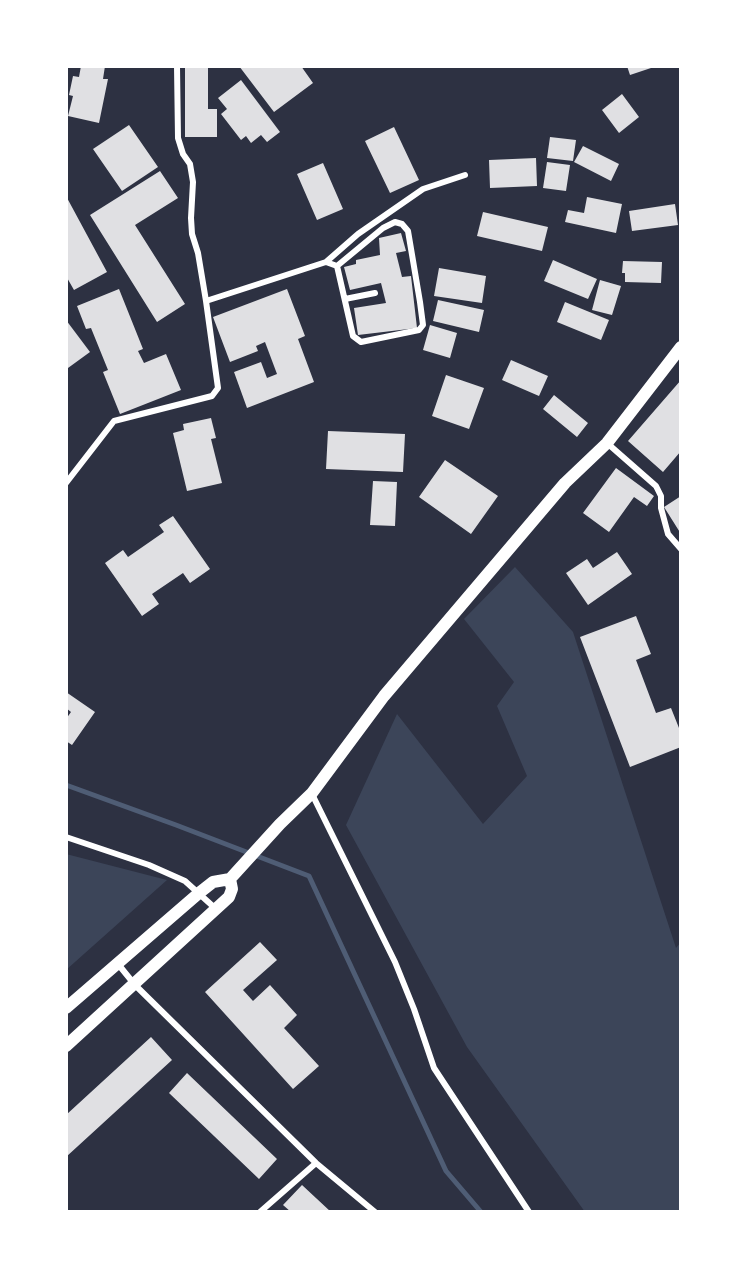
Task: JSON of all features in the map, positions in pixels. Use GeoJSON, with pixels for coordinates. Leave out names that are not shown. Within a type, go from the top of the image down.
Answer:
{"type":"FeatureCollection","features":[{"type":"Feature","properties":{"kind":"main road"},"geometry":{"type":"LineString","coordinates":[[66,1008],[199,893],[213,882],[233,876],[280,824],[312,793],[391,687],[566,483],[607,443],[681,347]]}},
{"type":"Feature","properties":{"kind":"main road"},"geometry":{"type":"LineString","coordinates":[[66,1046],[229,897],[232,892],[233,876]]}},
{"type":"Feature","properties":{"kind":"street"},"geometry":{"type":"LineString","coordinates":[[66,483],[114,421],[212,396],[218,388],[198,253],[192,234],[193,182],[190,164],[183,154],[178,138],[177,66]]}},
{"type":"Feature","properties":{"kind":"street"},"geometry":{"type":"LineString","coordinates":[[206,301],[326,262],[358,234],[423,189],[465,175]]}},
{"type":"Feature","properties":{"kind":"street"},"geometry":{"type":"LineString","coordinates":[[395,222],[402,224],[408,231],[423,325],[419,330],[361,342],[353,336],[337,266],[383,228],[395,222]]}},
{"type":"Feature","properties":{"kind":"street"},"geometry":{"type":"LineString","coordinates":[[326,262],[337,266]]}},
{"type":"Feature","properties":{"kind":"street"},"geometry":{"type":"LineString","coordinates":[[345,298],[375,293]]}},
{"type":"Feature","properties":{"kind":"street"},"geometry":{"type":"LineString","coordinates":[[607,443],[656,486],[668,534],[681,549]]}},
{"type":"Feature","properties":{"kind":"street"},"geometry":{"type":"LineString","coordinates":[[312,793],[395,962],[434,1068],[529,1212]]}},
{"type":"Feature","properties":{"kind":"street"},"geometry":{"type":"LineString","coordinates":[[66,837],[149,865],[185,881],[216,909]]}},
{"type":"Feature","properties":{"kind":"street"},"geometry":{"type":"LineString","coordinates":[[117,963],[135,985],[316,1163],[375,1212]]}},
{"type":"Feature","properties":{"kind":"street"},"geometry":{"type":"LineString","coordinates":[[260,1212],[316,1163]]}},
{"type":"Feature","properties":{"kind":"shaded area"},"geometry":{"type":"Polygon","coordinates":[[[515,567],[573,632],[676,948],[681,942],[681,1212],[585,1212],[467,1047],[346,825],[397,714],[483,824],[527,776],[497,706],[514,682],[464,619],[515,567]]]}},
{"type":"Feature","properties":{"kind":"shaded area"},"geometry":{"type":"Polygon","coordinates":[[[66,854],[167,880],[66,970],[66,854]]]}},
{"type":"Feature","properties":{"kind":"building"},"geometry":{"type":"Polygon","coordinates":[[[81,66],[105,66],[103,79],[108,79],[99,123],[68,116],[73,96],[69,95],[73,76],[79,77],[81,66]]]}},
{"type":"Feature","properties":{"kind":"building"},"geometry":{"type":"Polygon","coordinates":[[[185,66],[208,66],[208,109],[217,109],[217,137],[185,137],[185,66]]]}},
{"type":"Feature","properties":{"kind":"building"},"geometry":{"type":"Polygon","coordinates":[[[239,66],[301,66],[313,83],[274,112],[239,66]]]}},
{"type":"Feature","properties":{"kind":"building"},"geometry":{"type":"Polygon","coordinates":[[[627,66],[657,66],[630,75],[627,66]]]}},
{"type":"Feature","properties":{"kind":"building"},"geometry":{"type":"Polygon","coordinates":[[[241,80],[280,132],[267,142],[261,135],[251,143],[246,136],[241,140],[221,114],[227,109],[218,98],[241,80]]]}},
{"type":"Feature","properties":{"kind":"building"},"geometry":{"type":"Polygon","coordinates":[[[622,94],[639,117],[619,133],[602,110],[622,94]]]}},
{"type":"Feature","properties":{"kind":"building"},"geometry":{"type":"Polygon","coordinates":[[[129,125],[158,167],[122,191],[93,149],[129,125]]]}},
{"type":"Feature","properties":{"kind":"building"},"geometry":{"type":"Polygon","coordinates":[[[394,127],[419,180],[390,193],[365,141],[394,127]]]}},
{"type":"Feature","properties":{"kind":"building"},"geometry":{"type":"Polygon","coordinates":[[[550,137],[576,140],[573,161],[547,158],[550,137]]]}},
{"type":"Feature","properties":{"kind":"building"},"geometry":{"type":"Polygon","coordinates":[[[583,146],[619,164],[611,181],[574,162],[583,146]]]}},
{"type":"Feature","properties":{"kind":"building"},"geometry":{"type":"Polygon","coordinates":[[[536,158],[537,186],[490,188],[489,160],[536,158]]]}},
{"type":"Feature","properties":{"kind":"building"},"geometry":{"type":"Polygon","coordinates":[[[547,162],[570,165],[566,191],[543,188],[547,162]]]}},
{"type":"Feature","properties":{"kind":"building"},"geometry":{"type":"Polygon","coordinates":[[[323,163],[343,209],[317,220],[297,174],[323,163]]]}},
{"type":"Feature","properties":{"kind":"building"},"geometry":{"type":"Polygon","coordinates":[[[160,171],[178,198],[135,225],[185,304],[157,322],[90,215],[160,171]]]}},
{"type":"Feature","properties":{"kind":"building"},"geometry":{"type":"Polygon","coordinates":[[[66,196],[107,272],[74,290],[66,276],[66,196]]]}},
{"type":"Feature","properties":{"kind":"building"},"geometry":{"type":"Polygon","coordinates":[[[587,197],[622,204],[616,233],[565,222],[568,210],[584,213],[587,197]]]}},
{"type":"Feature","properties":{"kind":"building"},"geometry":{"type":"Polygon","coordinates":[[[675,204],[678,225],[632,231],[629,211],[675,204]]]}},
{"type":"Feature","properties":{"kind":"building"},"geometry":{"type":"Polygon","coordinates":[[[483,212],[548,227],[542,251],[477,236],[483,212]]]}},
{"type":"Feature","properties":{"kind":"building"},"geometry":{"type":"Polygon","coordinates":[[[401,233],[406,251],[396,253],[402,277],[411,276],[417,328],[358,335],[354,308],[386,303],[381,283],[350,290],[344,267],[356,264],[356,260],[380,255],[379,238],[401,233]]]}},
{"type":"Feature","properties":{"kind":"building"},"geometry":{"type":"Polygon","coordinates":[[[553,260],[597,279],[588,299],[544,281],[553,260]]]}},
{"type":"Feature","properties":{"kind":"building"},"geometry":{"type":"Polygon","coordinates":[[[623,261],[662,262],[661,283],[625,282],[625,273],[622,273],[623,261]]]}},
{"type":"Feature","properties":{"kind":"building"},"geometry":{"type":"Polygon","coordinates":[[[439,268],[486,276],[482,303],[434,296],[439,268]]]}},
{"type":"Feature","properties":{"kind":"building"},"geometry":{"type":"Polygon","coordinates":[[[600,280],[621,286],[612,315],[592,310],[600,280]]]}},
{"type":"Feature","properties":{"kind":"building"},"geometry":{"type":"Polygon","coordinates":[[[119,289],[143,349],[138,351],[144,363],[166,354],[181,390],[120,414],[103,372],[108,370],[91,328],[86,329],[77,306],[119,289]]]}},
{"type":"Feature","properties":{"kind":"building"},"geometry":{"type":"Polygon","coordinates":[[[287,289],[305,336],[298,339],[314,382],[247,408],[234,372],[261,362],[267,378],[277,374],[265,342],[256,346],[258,351],[230,362],[213,317],[287,289]]]}},
{"type":"Feature","properties":{"kind":"building"},"geometry":{"type":"Polygon","coordinates":[[[438,300],[484,310],[479,332],[433,321],[438,300]]]}},
{"type":"Feature","properties":{"kind":"building"},"geometry":{"type":"Polygon","coordinates":[[[565,302],[609,320],[601,340],[557,322],[565,302]]]}},
{"type":"Feature","properties":{"kind":"building"},"geometry":{"type":"Polygon","coordinates":[[[66,320],[90,352],[68,368],[66,366],[66,320]]]}},
{"type":"Feature","properties":{"kind":"building"},"geometry":{"type":"Polygon","coordinates":[[[430,325],[457,333],[450,358],[423,350],[430,325]]]}},
{"type":"Feature","properties":{"kind":"building"},"geometry":{"type":"Polygon","coordinates":[[[511,360],[548,376],[539,396],[502,380],[511,360]]]}},
{"type":"Feature","properties":{"kind":"building"},"geometry":{"type":"Polygon","coordinates":[[[446,375],[484,388],[469,429],[432,416],[446,375]]]}},
{"type":"Feature","properties":{"kind":"building"},"geometry":{"type":"Polygon","coordinates":[[[681,380],[681,451],[663,472],[628,441],[681,380]]]}},
{"type":"Feature","properties":{"kind":"building"},"geometry":{"type":"Polygon","coordinates":[[[554,395],[588,423],[577,437],[543,409],[554,395]]]}},
{"type":"Feature","properties":{"kind":"building"},"geometry":{"type":"Polygon","coordinates":[[[211,418],[216,438],[211,439],[222,483],[187,491],[173,433],[184,430],[183,424],[211,418]]]}},
{"type":"Feature","properties":{"kind":"building"},"geometry":{"type":"Polygon","coordinates":[[[328,431],[405,434],[403,472],[326,469],[328,431]]]}},
{"type":"Feature","properties":{"kind":"building"},"geometry":{"type":"Polygon","coordinates":[[[445,460],[498,496],[471,534],[419,497],[445,460]]]}},
{"type":"Feature","properties":{"kind":"building"},"geometry":{"type":"Polygon","coordinates":[[[616,468],[654,496],[647,506],[634,497],[609,532],[583,513],[616,468]]]}},
{"type":"Feature","properties":{"kind":"building"},"geometry":{"type":"Polygon","coordinates":[[[373,481],[397,482],[395,526],[370,525],[373,481]]]}},
{"type":"Feature","properties":{"kind":"building"},"geometry":{"type":"Polygon","coordinates":[[[681,496],[681,534],[664,507],[681,496]]]}},
{"type":"Feature","properties":{"kind":"building"},"geometry":{"type":"Polygon","coordinates":[[[173,516],[210,569],[190,583],[183,573],[152,594],[159,604],[142,616],[105,563],[123,550],[128,557],[164,532],[159,525],[173,516]]]}},
{"type":"Feature","properties":{"kind":"building"},"geometry":{"type":"Polygon","coordinates":[[[617,552],[632,574],[588,605],[566,573],[587,559],[593,568],[617,552]]]}},
{"type":"Feature","properties":{"kind":"building"},"geometry":{"type":"Polygon","coordinates":[[[636,616],[651,654],[636,660],[656,713],[671,708],[681,733],[681,747],[630,767],[580,637],[636,616]]]}},
{"type":"Feature","properties":{"kind":"building"},"geometry":{"type":"Polygon","coordinates":[[[66,692],[95,712],[72,745],[66,741],[66,719],[71,712],[66,708],[66,692]]]}},
{"type":"Feature","properties":{"kind":"building"},"geometry":{"type":"Polygon","coordinates":[[[260,942],[277,960],[243,990],[253,1001],[270,985],[297,1015],[284,1028],[319,1066],[293,1089],[205,992],[260,942]]]}},
{"type":"Feature","properties":{"kind":"building"},"geometry":{"type":"Polygon","coordinates":[[[151,1037],[172,1060],[66,1157],[66,1115],[151,1037]]]}},
{"type":"Feature","properties":{"kind":"building"},"geometry":{"type":"Polygon","coordinates":[[[187,1073],[277,1159],[259,1179],[169,1093],[187,1073]]]}},
{"type":"Feature","properties":{"kind":"building"},"geometry":{"type":"Polygon","coordinates":[[[302,1185],[331,1212],[291,1212],[283,1205],[302,1185]]]}},
{"type":"Feature","properties":{"kind":"waterway"},"geometry":{"type":"LineString","coordinates":[[66,785],[309,876],[446,1171],[481,1212]]}}]}
